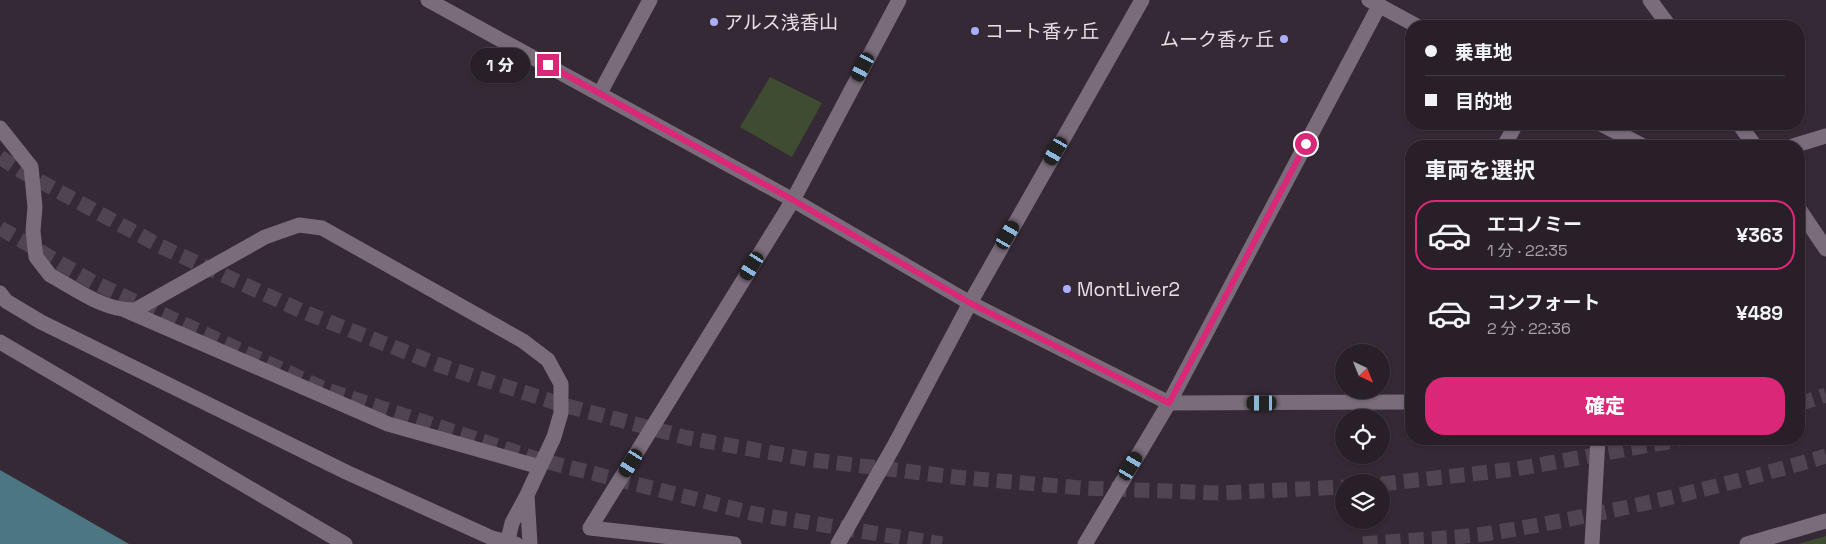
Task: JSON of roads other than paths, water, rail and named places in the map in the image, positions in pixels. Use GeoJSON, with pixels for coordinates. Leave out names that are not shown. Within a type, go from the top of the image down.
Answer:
{"type":"FeatureCollection","features":[{"type":"Feature","properties":{"kind":"street"},"geometry":{"type":"LineString","coordinates":[[428,0],[793,200],[970,303],[1169,403],[1405,402]]}},
{"type":"Feature","properties":{"kind":"street"},"geometry":{"type":"LineString","coordinates":[[600,93],[650,0]]}},
{"type":"Feature","properties":{"kind":"street"},"geometry":{"type":"LineString","coordinates":[[734,544],[590,528],[793,200],[899,0]]}},
{"type":"Feature","properties":{"kind":"street"},"geometry":{"type":"LineString","coordinates":[[838,544],[894,446],[970,303],[1142,0]]}},
{"type":"Feature","properties":{"kind":"street"},"geometry":{"type":"LineString","coordinates":[[1650,0],[1665,20]]}},
{"type":"Feature","properties":{"kind":"street"},"geometry":{"type":"LineString","coordinates":[[1085,544],[1169,403],[1374,3],[1406,20]]}},
{"type":"Feature","properties":{"kind":"street"},"geometry":{"type":"LineString","coordinates":[[0,128],[31,167],[35,207],[33,231],[36,257],[42,267],[50,275],[109,307],[135,310],[266,237],[299,225],[322,228],[523,341],[548,360],[561,384],[561,414],[554,436],[540,467],[512,522],[510,543],[492,538],[320,460],[41,322],[6,300],[0,293]]}},
{"type":"Feature","properties":{"kind":"street"},"geometry":{"type":"LineString","coordinates":[[1612,130],[1632,140]]}},
{"type":"Feature","properties":{"kind":"street"},"geometry":{"type":"LineString","coordinates":[[1805,142],[1826,136]]}},
{"type":"Feature","properties":{"kind":"street"},"geometry":{"type":"LineString","coordinates":[[1805,218],[1826,248]]}},
{"type":"Feature","properties":{"kind":"street"},"geometry":{"type":"LineString","coordinates":[[125,310],[388,424],[540,467]]}},
{"type":"Feature","properties":{"kind":"street"},"geometry":{"type":"LineString","coordinates":[[0,342],[345,544]]}},
{"type":"Feature","properties":{"kind":"street"},"geometry":{"type":"LineString","coordinates":[[1592,544],[1598,445]]}},
{"type":"Feature","properties":{"kind":"street"},"geometry":{"type":"LineString","coordinates":[[527,495],[530,544]]}},
{"type":"Feature","properties":{"kind":"street"},"geometry":{"type":"LineString","coordinates":[[1747,544],[1826,521]]}},
{"type":"Feature","properties":{"kind":"water"},"geometry":{"type":"Polygon","coordinates":[[[0,470],[129,544],[0,544],[0,470]]]}},
{"type":"Feature","properties":{"kind":"tunnel"},"geometry":{"type":"LineString","coordinates":[[0,157],[21,171],[160,246],[304,312],[439,365],[563,405],[688,438],[813,460],[955,477],[1082,488],[1219,493],[1335,487]]}},
{"type":"Feature","properties":{"kind":"tunnel"},"geometry":{"type":"LineString","coordinates":[[0,228],[93,282],[324,389],[540,460],[755,514],[942,544]]}},
{"type":"Feature","properties":{"kind":"tunnel"},"geometry":{"type":"LineString","coordinates":[[1805,402],[1826,395]]}},
{"type":"Feature","properties":{"kind":"tunnel"},"geometry":{"type":"LineString","coordinates":[[1390,483],[1516,469],[1650,445]]}},
{"type":"Feature","properties":{"kind":"tunnel"},"geometry":{"type":"LineString","coordinates":[[1363,544],[1475,535],[1534,526],[1702,490],[1826,456]]}},
{"type":"Feature","properties":{"kind":"place","name":"アルス浅香山"},"geometry":{"type":"Point","coordinates":[714,22]}},
{"type":"Feature","properties":{"kind":"place","name":"コート香ヶ丘"},"geometry":{"type":"Point","coordinates":[975,31]}},
{"type":"Feature","properties":{"kind":"place","name":"ムーク香ヶ丘"},"geometry":{"type":"Point","coordinates":[1284,39]}},
{"type":"Feature","properties":{"kind":"place","name":"MontLiver2"},"geometry":{"type":"Point","coordinates":[1067,289]}}]}
